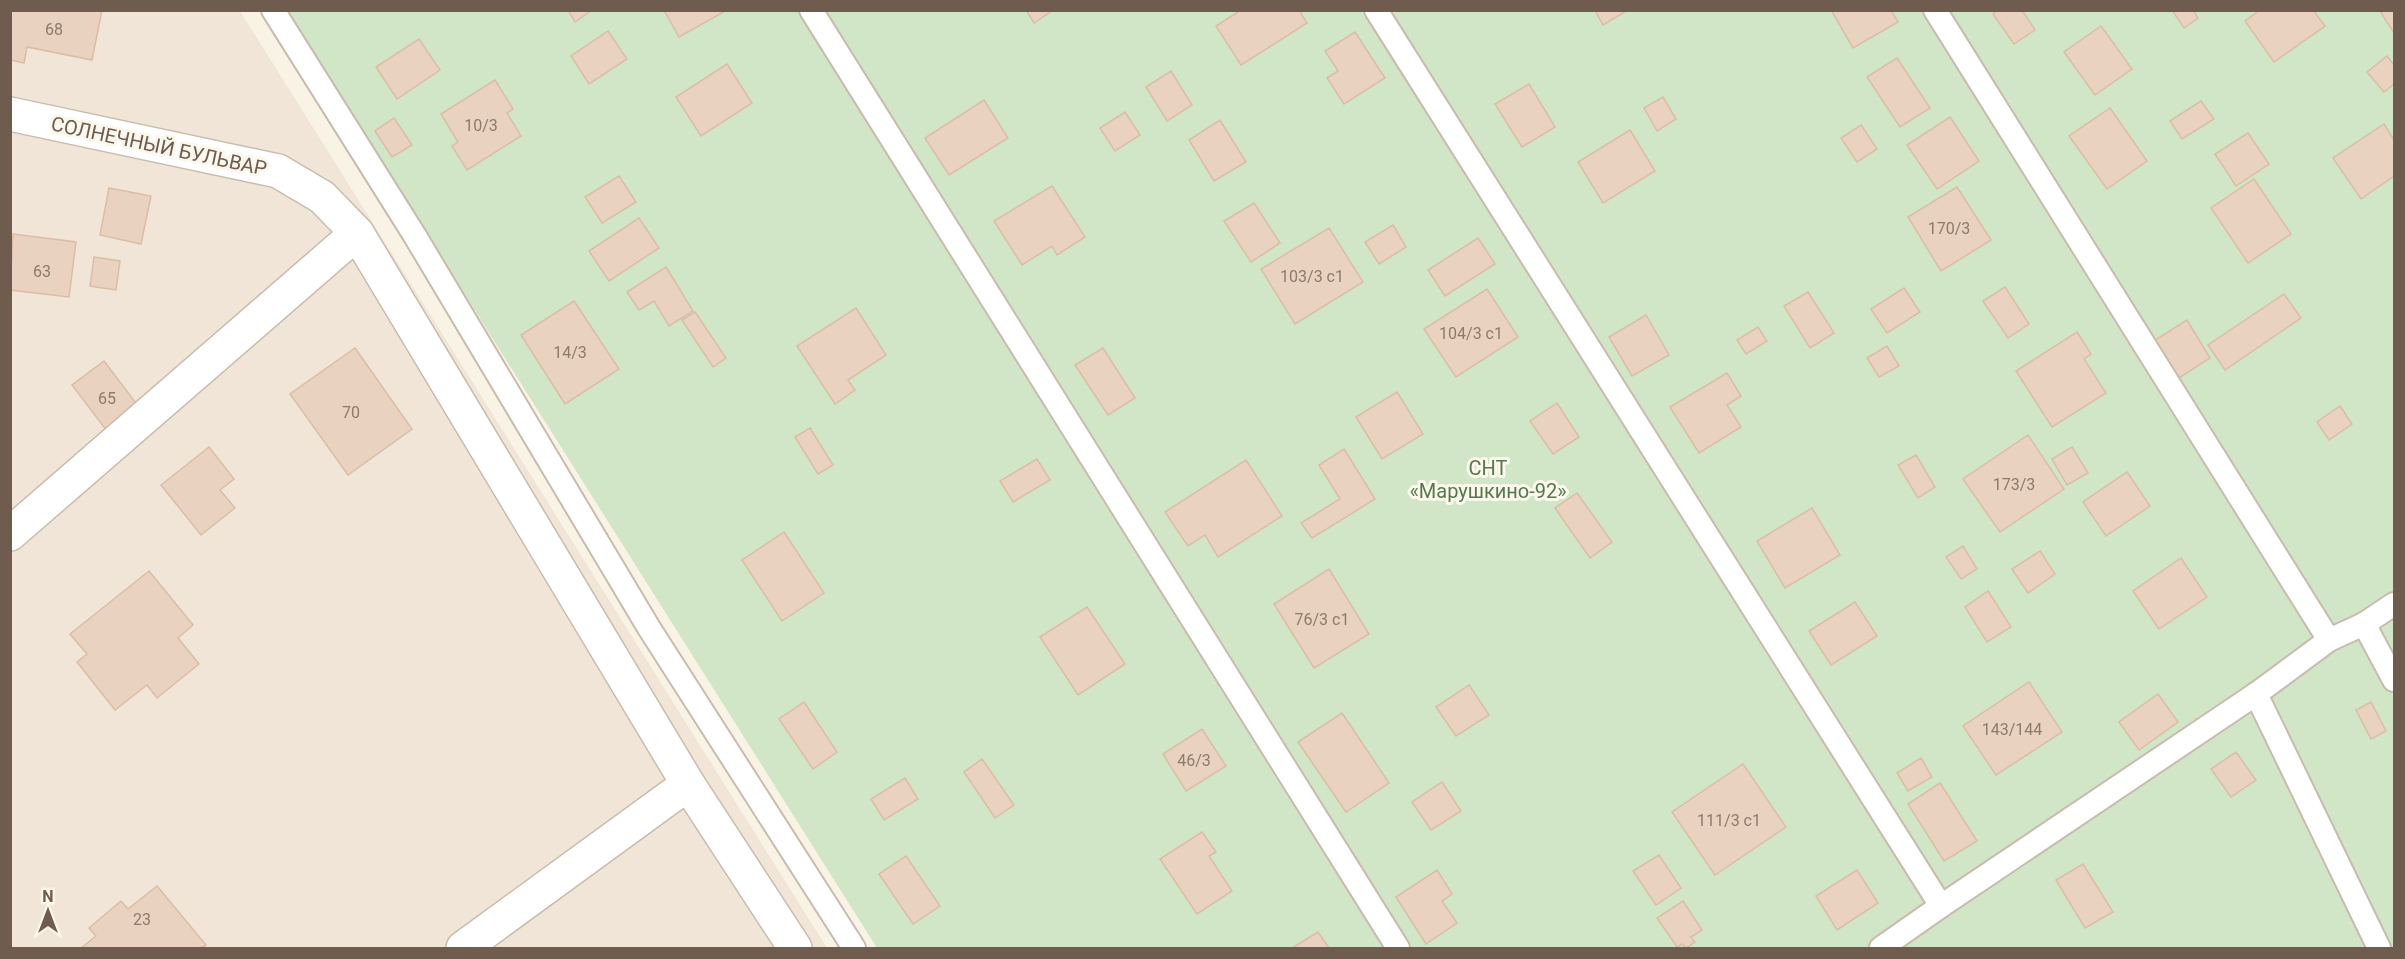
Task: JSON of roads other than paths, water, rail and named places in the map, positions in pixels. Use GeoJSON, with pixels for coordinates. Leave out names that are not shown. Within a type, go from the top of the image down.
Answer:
{"type":"FeatureCollection","features":[{"type":"Feature","properties":{"kind":"street","name":"СОЛНЕЧНЫЙ БУЛЬВАР"},"geometry":{"type":"LineString","coordinates":[[10,114],[278,171],[322,197],[357,233],[688,784],[795,948]]}},
{"type":"Feature","properties":{"kind":"street"},"geometry":{"type":"LineString","coordinates":[[10,534],[357,233]]}},
{"type":"Feature","properties":{"kind":"street"},"geometry":{"type":"LineString","coordinates":[[463,948],[688,784]]}},
{"type":"Feature","properties":{"kind":"lane"},"geometry":{"type":"LineString","coordinates":[[273,10],[415,236],[649,628],[854,948]]}},
{"type":"Feature","properties":{"kind":"lane"},"geometry":{"type":"LineString","coordinates":[[811,10],[1398,948]]}},
{"type":"Feature","properties":{"kind":"lane"},"geometry":{"type":"LineString","coordinates":[[1376,10],[1941,906]]}},
{"type":"Feature","properties":{"kind":"lane"},"geometry":{"type":"LineString","coordinates":[[1935,10],[2330,640]]}},
{"type":"Feature","properties":{"kind":"lane"},"geometry":{"type":"LineString","coordinates":[[1881,948],[2256,694],[2330,640],[2364,624],[2394,604]]}},
{"type":"Feature","properties":{"kind":"lane"},"geometry":{"type":"LineString","coordinates":[[2364,624],[2394,680]]}},
{"type":"Feature","properties":{"kind":"lane"},"geometry":{"type":"LineString","coordinates":[[2256,694],[2379,948]]}},
{"type":"Feature","properties":{"kind":"park label","name":"СНТ «Марушкино-92»"},"geometry":{"type":"Point","coordinates":[1488,480]}}]}
